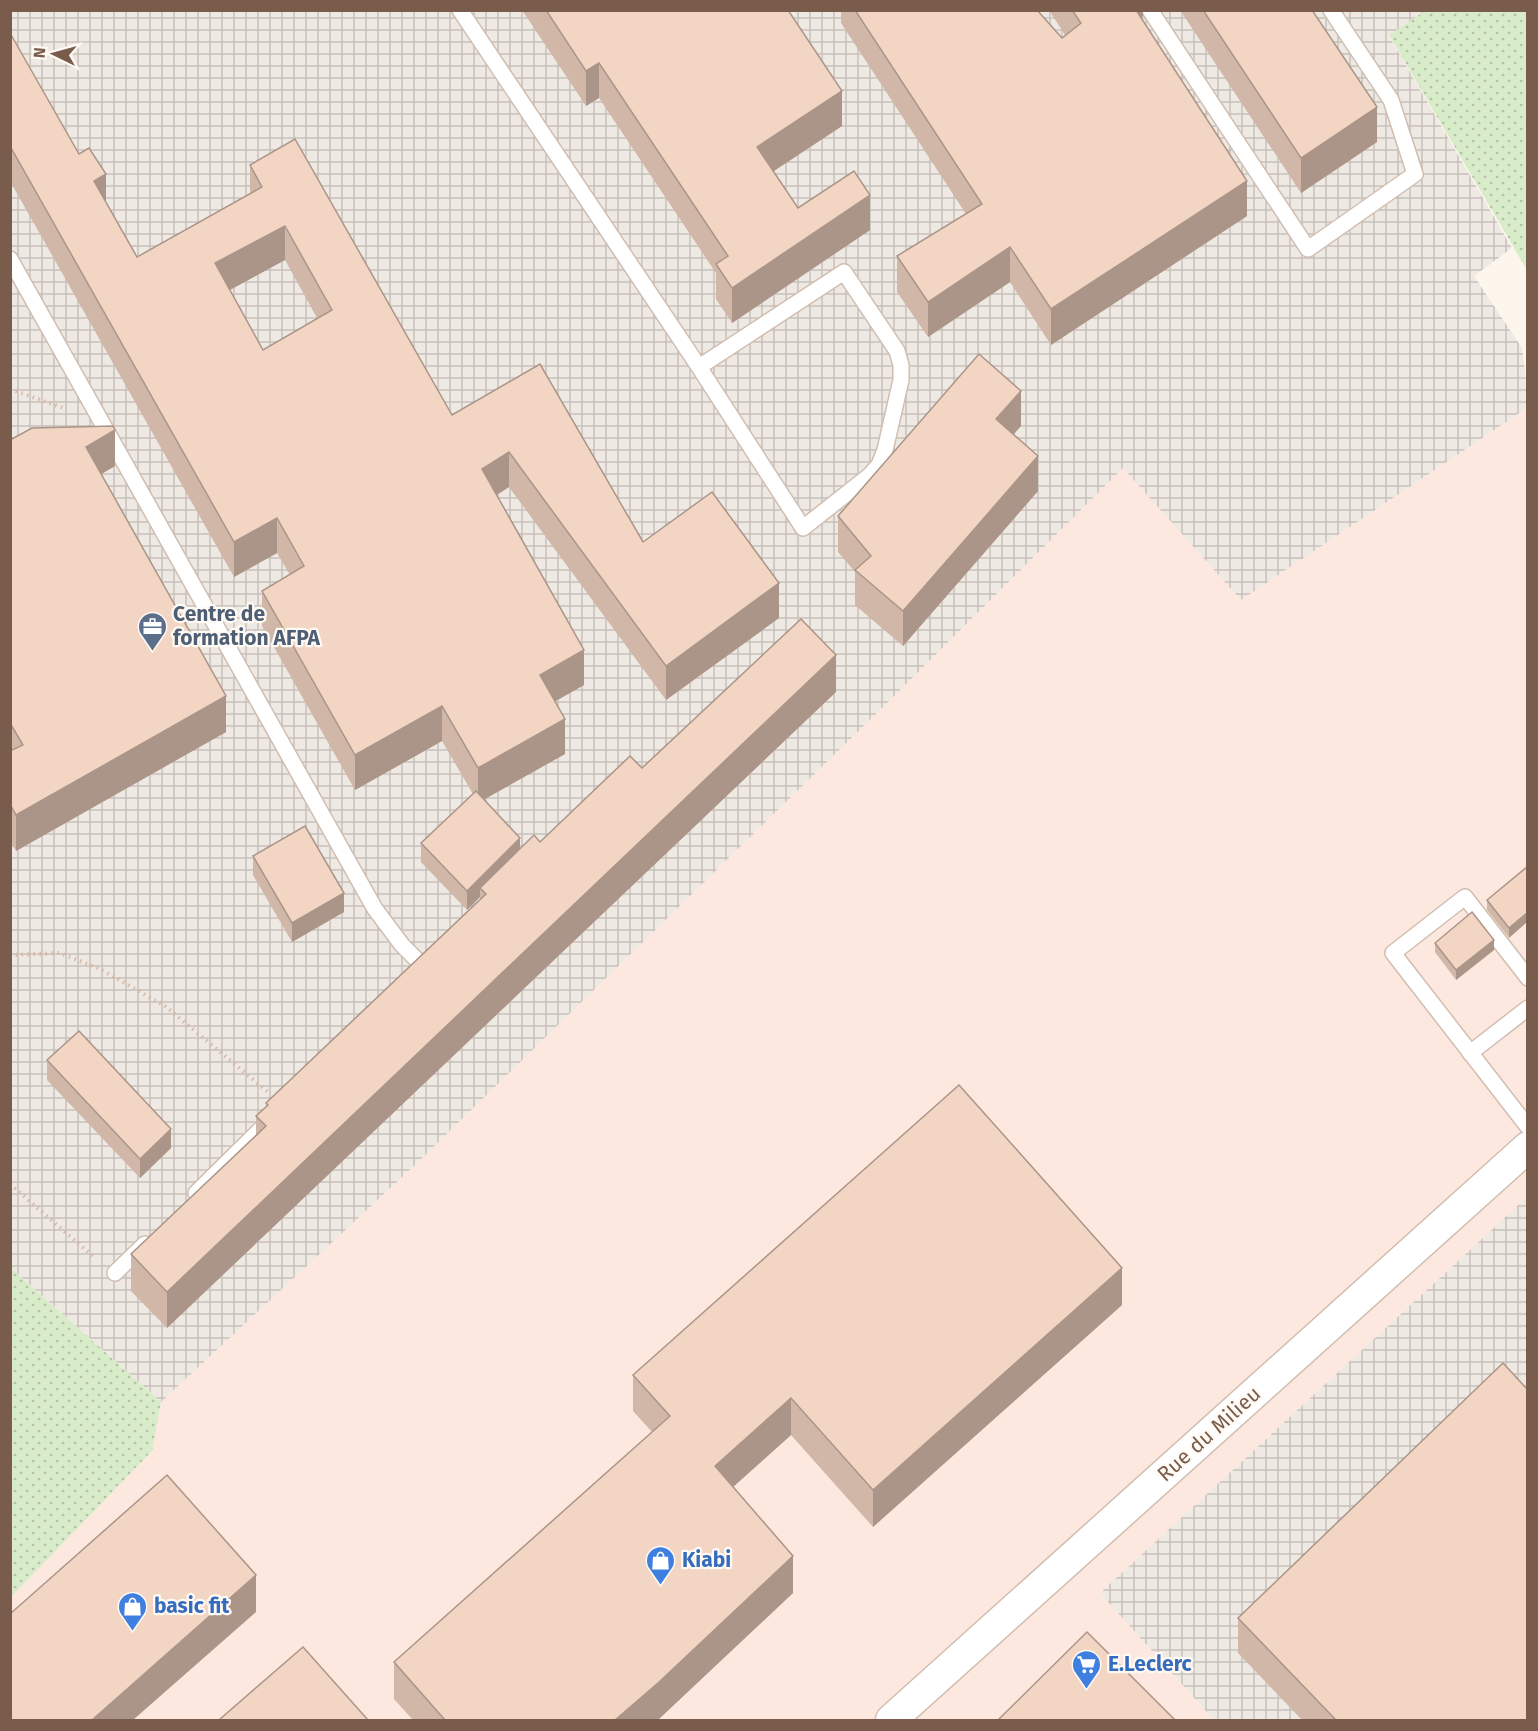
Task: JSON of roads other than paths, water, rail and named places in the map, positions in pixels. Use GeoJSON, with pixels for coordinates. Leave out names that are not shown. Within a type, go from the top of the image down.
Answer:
{"type":"FeatureCollection","features":[{"type":"Feature","properties":{"kind":"street","name":"Rue du Milieu"},"geometry":{"type":"LineString","coordinates":[[891,1720],[1524,1158]]}},
{"type":"Feature","properties":{"kind":"lane"},"geometry":{"type":"LineString","coordinates":[[460,10],[699,367],[803,528],[869,476],[879,465],[898,399],[902,365],[897,351],[844,272],[699,367]]}},
{"type":"Feature","properties":{"kind":"lane"},"geometry":{"type":"LineString","coordinates":[[1150,10],[1308,249],[1415,174],[1391,100],[1331,10]]}},
{"type":"Feature","properties":{"kind":"lane"},"geometry":{"type":"LineString","coordinates":[[10,259],[375,909],[402,945],[424,966]]}},
{"type":"Feature","properties":{"kind":"lane"},"geometry":{"type":"LineString","coordinates":[[1527,978],[1465,897],[1393,953],[1527,1127]]}},
{"type":"Feature","properties":{"kind":"lane"},"geometry":{"type":"LineString","coordinates":[[1470,1053],[1527,1008]]}},
{"type":"Feature","properties":{"kind":"lane"},"geometry":{"type":"LineString","coordinates":[[183,1206],[284,1106]]}},
{"type":"Feature","properties":{"kind":"lane"},"geometry":{"type":"LineString","coordinates":[[115,1273],[157,1231]]}},
{"type":"Feature","properties":{"kind":"place","name":"Centre de formation AFPA"},"geometry":{"type":"Point","coordinates":[152,652]}},
{"type":"Feature","properties":{"kind":"place","name":"Kiabi"},"geometry":{"type":"Point","coordinates":[661,1586]}},
{"type":"Feature","properties":{"kind":"place","name":"basic fit"},"geometry":{"type":"Point","coordinates":[133,1632]}},
{"type":"Feature","properties":{"kind":"place","name":"E.Leclerc"},"geometry":{"type":"Point","coordinates":[1087,1690]}}]}
